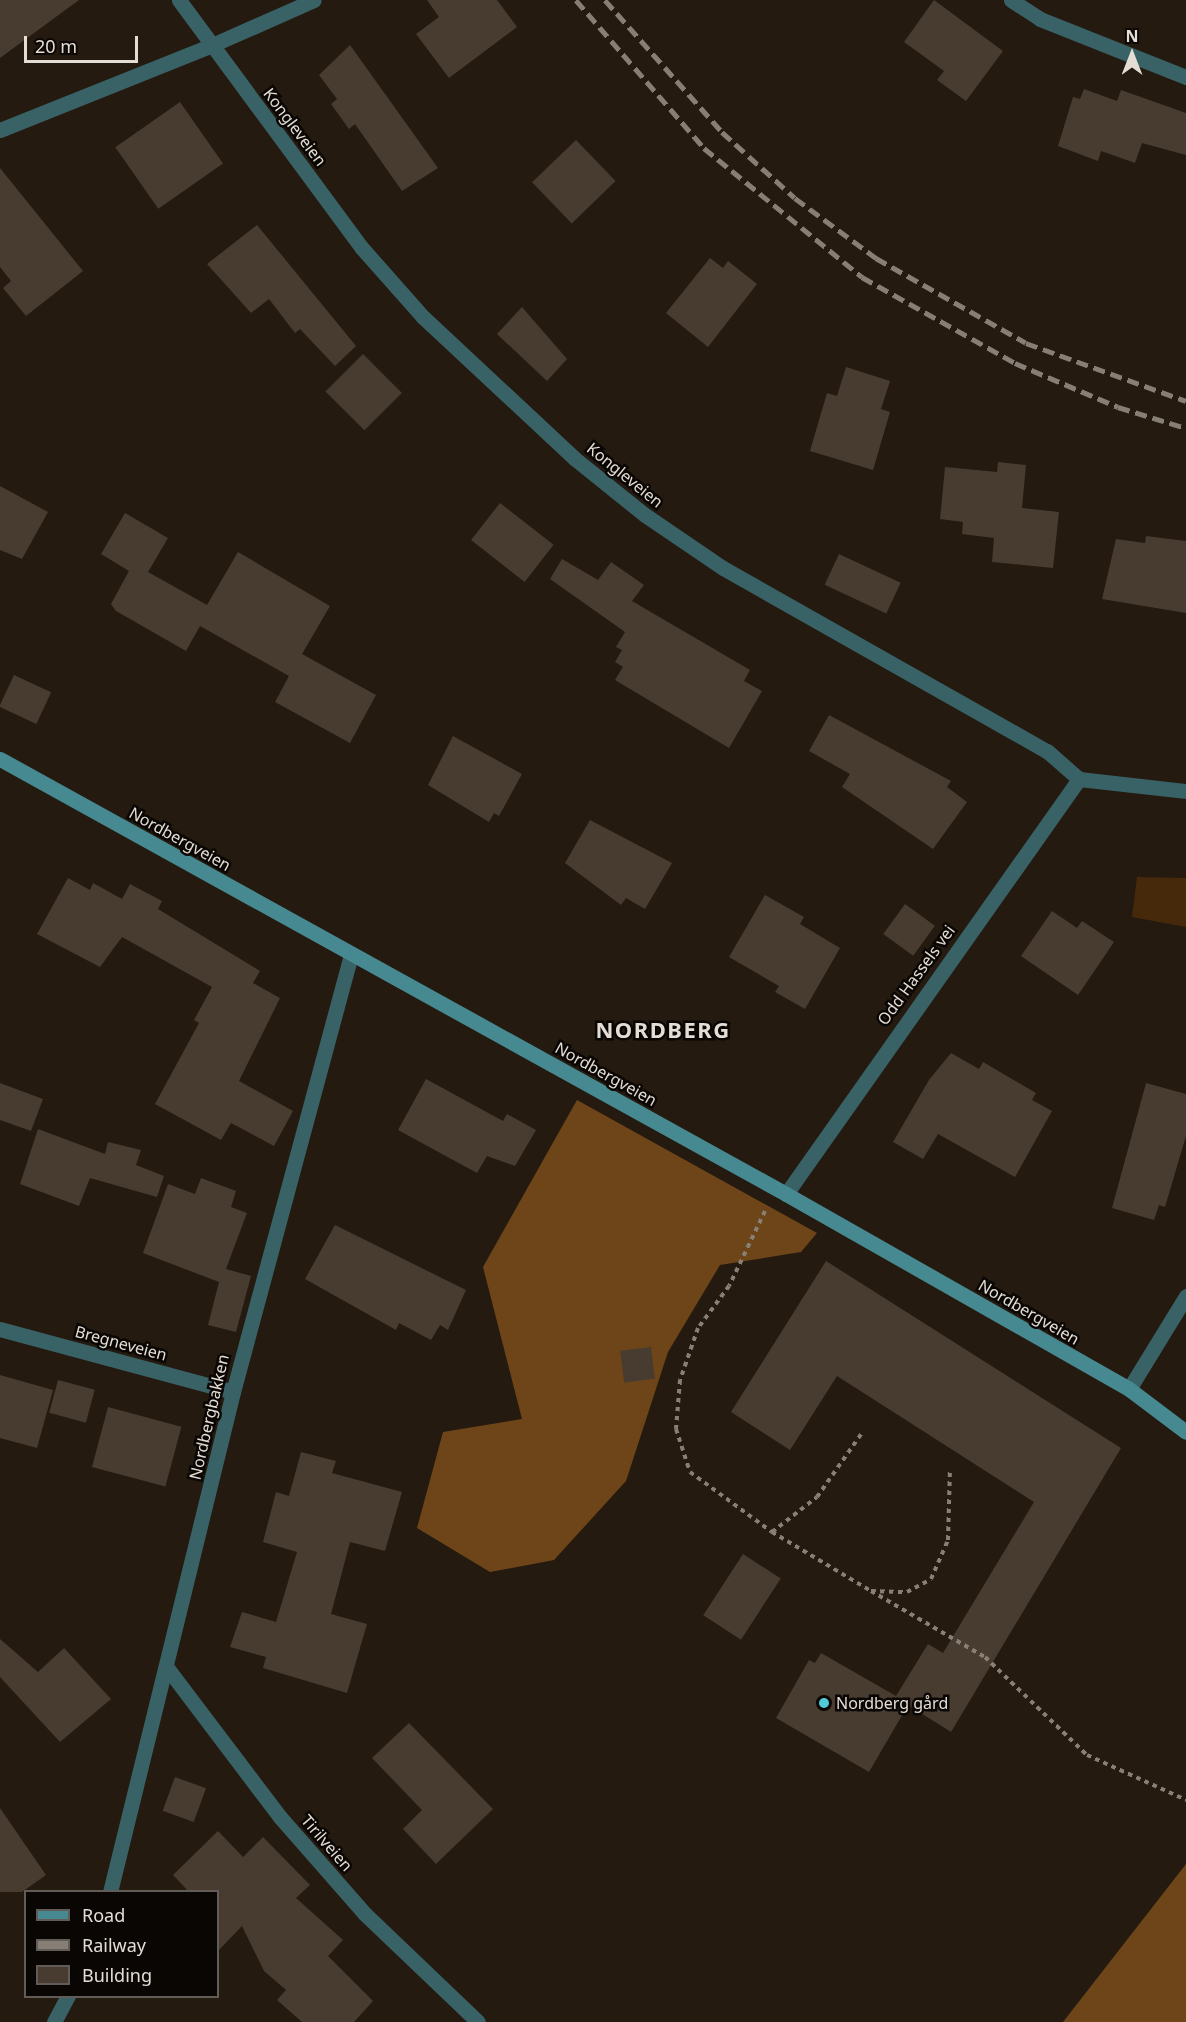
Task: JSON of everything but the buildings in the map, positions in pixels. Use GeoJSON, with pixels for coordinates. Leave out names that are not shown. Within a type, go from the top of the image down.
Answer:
{"type":"FeatureCollection","features":[{"type":"Feature","properties":{"kind":"street","name":"Kongleveien"},"geometry":{"type":"LineString","coordinates":[[179,0],[361,247],[423,317],[574,458],[723,568],[1047,751],[1079,779]]}},
{"type":"Feature","properties":{"kind":"street"},"geometry":{"type":"LineString","coordinates":[[0,130],[212,45],[315,0]]}},
{"type":"Feature","properties":{"kind":"street"},"geometry":{"type":"LineString","coordinates":[[1011,0],[1040,19],[1186,77]]}},
{"type":"Feature","properties":{"kind":"street","name":"Nordbergveien"},"geometry":{"type":"LineString","coordinates":[[0,759],[786,1194],[1129,1389],[1186,1432]]}},
{"type":"Feature","properties":{"kind":"street"},"geometry":{"type":"LineString","coordinates":[[1079,779],[1186,791]]}},
{"type":"Feature","properties":{"kind":"street","name":"Odd Hassels vei"},"geometry":{"type":"LineString","coordinates":[[786,1194],[1079,779]]}},
{"type":"Feature","properties":{"kind":"street","name":"Nordbergbakken"},"geometry":{"type":"LineString","coordinates":[[111,1890],[168,1669],[233,1392],[351,954]]}},
{"type":"Feature","properties":{"kind":"street"},"geometry":{"type":"LineString","coordinates":[[1129,1389],[1186,1296]]}},
{"type":"Feature","properties":{"kind":"street","name":"Bregneveien"},"geometry":{"type":"LineString","coordinates":[[0,1329],[233,1392]]}},
{"type":"Feature","properties":{"kind":"street","name":"Tirilveien"},"geometry":{"type":"LineString","coordinates":[[168,1669],[327,1870],[478,2022]]}},
{"type":"Feature","properties":{"kind":"street"},"geometry":{"type":"LineString","coordinates":[[54,2022],[67,1998]]}},
{"type":"Feature","properties":{"kind":"path"},"geometry":{"type":"LineString","coordinates":[[786,1194],[766,1208],[729,1286],[698,1328],[680,1380],[676,1429],[690,1472],[772,1532],[985,1657],[1086,1755],[1186,1800]]}},
{"type":"Feature","properties":{"kind":"path"},"geometry":{"type":"LineString","coordinates":[[772,1532],[817,1497],[862,1433]]}},
{"type":"Feature","properties":{"kind":"path"},"geometry":{"type":"LineString","coordinates":[[871,1591],[907,1592],[931,1579],[948,1540],[950,1468]]}},
{"type":"Feature","properties":{"kind":"shaded area"},"geometry":{"type":"Polygon","coordinates":[[[1137,877],[1186,878],[1186,927],[1132,917],[1137,877]]]}},
{"type":"Feature","properties":{"kind":"shaded area"},"geometry":{"type":"Polygon","coordinates":[[[577,1100],[817,1233],[801,1252],[720,1265],[668,1352],[626,1481],[554,1560],[490,1572],[417,1528],[443,1432],[522,1419],[483,1267],[577,1100]]]}},
{"type":"Feature","properties":{"kind":"shaded area"},"geometry":{"type":"Polygon","coordinates":[[[1186,1864],[1186,2022],[1063,2022],[1186,1864]]]}},
{"type":"Feature","properties":{"kind":"railway"},"geometry":{"type":"LineString","coordinates":[[576,0],[704,148],[862,277],[1015,363],[1118,407],[1186,428]]}},
{"type":"Feature","properties":{"kind":"railway"},"geometry":{"type":"LineString","coordinates":[[605,0],[722,132],[795,198],[876,258],[1026,343],[1186,401]]}},
{"type":"Feature","properties":{"kind":"place","name":"Nordberg gård"},"geometry":{"type":"Point","coordinates":[824,1703]}},
{"type":"Feature","properties":{"kind":"district","name":"NORDBERG"},"geometry":{"type":"Point","coordinates":[663,1030]}}]}
